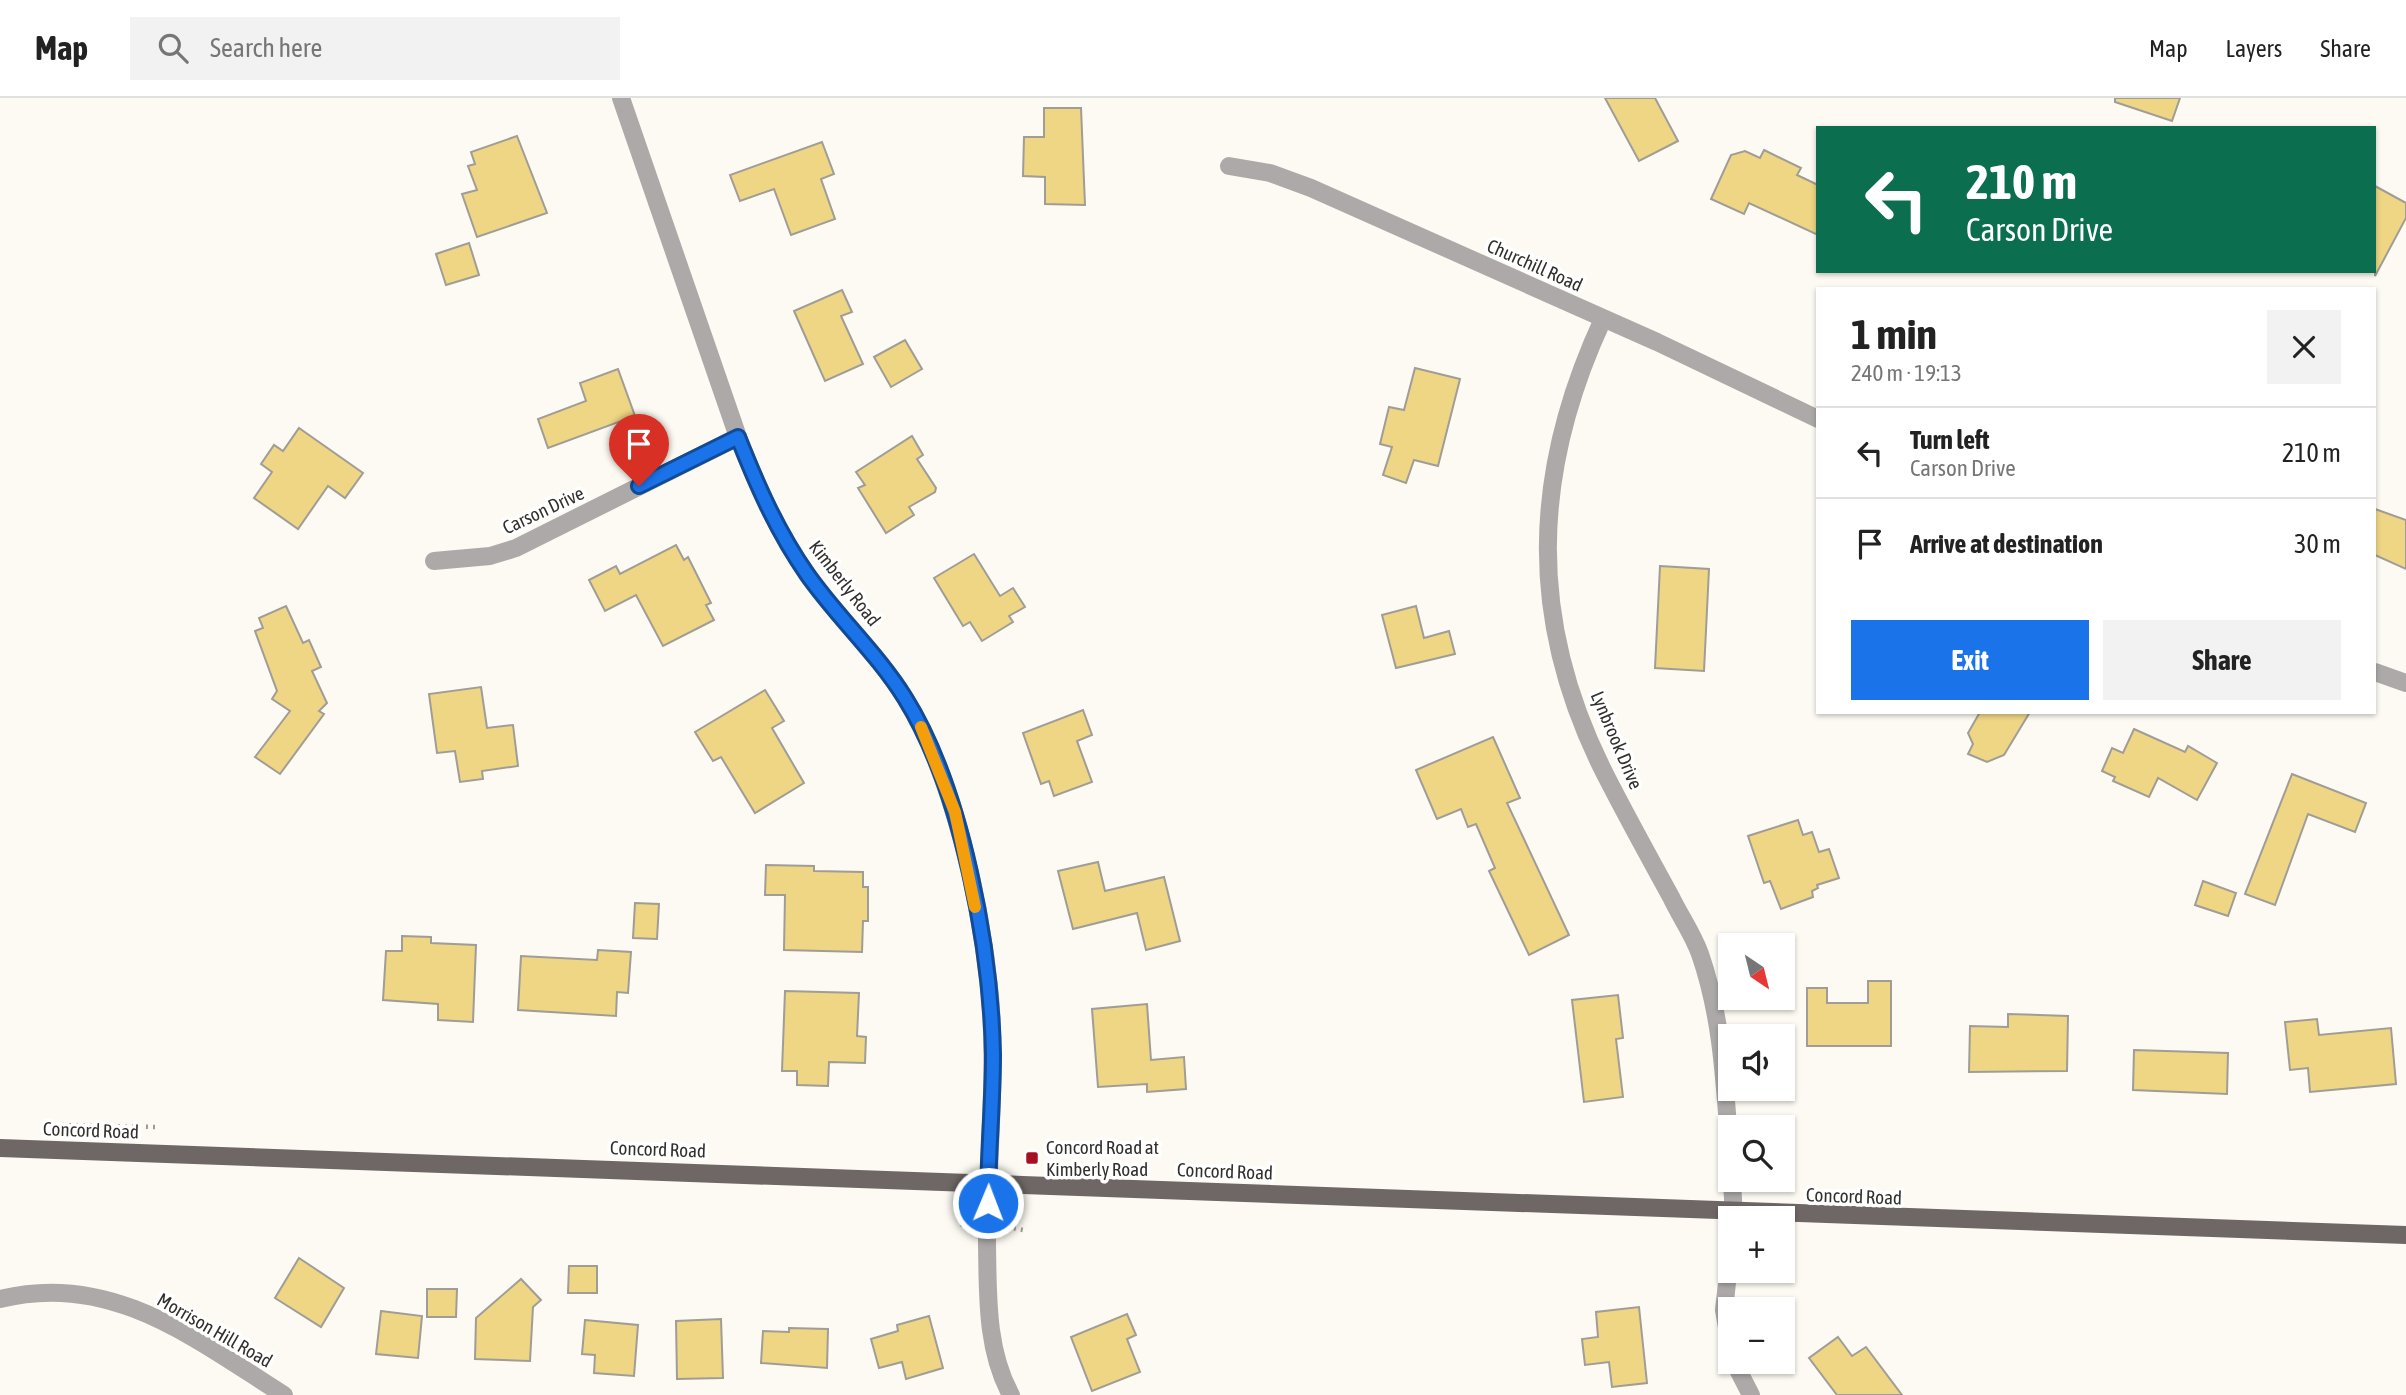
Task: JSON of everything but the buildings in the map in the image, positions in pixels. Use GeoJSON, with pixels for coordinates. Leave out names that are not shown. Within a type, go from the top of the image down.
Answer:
{"type":"FeatureCollection","features":[{"type":"Feature","properties":{"kind":"main road","name":"Concord Road"},"geometry":{"type":"LineString","coordinates":[[0,1147],[988,1182],[1718,1214]]}},
{"type":"Feature","properties":{"kind":"main road","name":"Concord Road"},"geometry":{"type":"LineString","coordinates":[[1795,1217],[2406,1235]]}},
{"type":"Feature","properties":{"kind":"street","name":"Kimberly Road"},"geometry":{"type":"LineString","coordinates":[[621,98],[738,437],[775,523],[808,575],[872,651],[905,698],[940,769],[955,812],[981,933],[990,996],[993,1056],[988,1182],[988,1288],[993,1349],[1011,1395]]}},
{"type":"Feature","properties":{"kind":"street","name":"Churchill Road"},"geometry":{"type":"LineString","coordinates":[[1229,166],[1270,173],[1311,188],[1816,418]]}},
{"type":"Feature","properties":{"kind":"street","name":"Lynbrook Drive"},"geometry":{"type":"LineString","coordinates":[[1603,319],[1581,367],[1566,411],[1552,471],[1547,534],[1549,590],[1561,650],[1578,709],[1604,772],[1698,950],[1712,993],[1720,1033],[1727,1115]]}},
{"type":"Feature","properties":{"kind":"street","name":"Carson Drive"},"geometry":{"type":"LineString","coordinates":[[434,561],[490,556],[516,548],[738,437]]}},
{"type":"Feature","properties":{"kind":"street"},"geometry":{"type":"LineString","coordinates":[[2376,672],[2406,683]]}},
{"type":"Feature","properties":{"kind":"street","name":"Morrison Hill Road"},"geometry":{"type":"LineString","coordinates":[[0,1299],[44,1292],[80,1293],[123,1304],[159,1319],[284,1395]]}},
{"type":"Feature","properties":{"kind":"street"},"geometry":{"type":"LineString","coordinates":[[1740,1374],[1751,1395]]}},
{"type":"Feature","properties":{"kind":"path"},"geometry":{"type":"LineString","coordinates":[[49,1125],[155,1127]]}},
{"type":"Feature","properties":{"kind":"slow traffic"},"geometry":{"type":"LineString","coordinates":[[921,727],[955,812],[975,907]]}},
{"type":"Feature","properties":{"kind":"place","name":"Concord Road at Kimberly Road"},"geometry":{"type":"Point","coordinates":[1032,1158]}},
{"type":"Feature","properties":{"kind":"route"},"geometry":{"type":"LineString","coordinates":[[639,486],[738,437],[775,523],[808,575],[872,651],[920,724],[955,812],[981,933],[990,996],[993,1056],[988,1203]]}}]}
